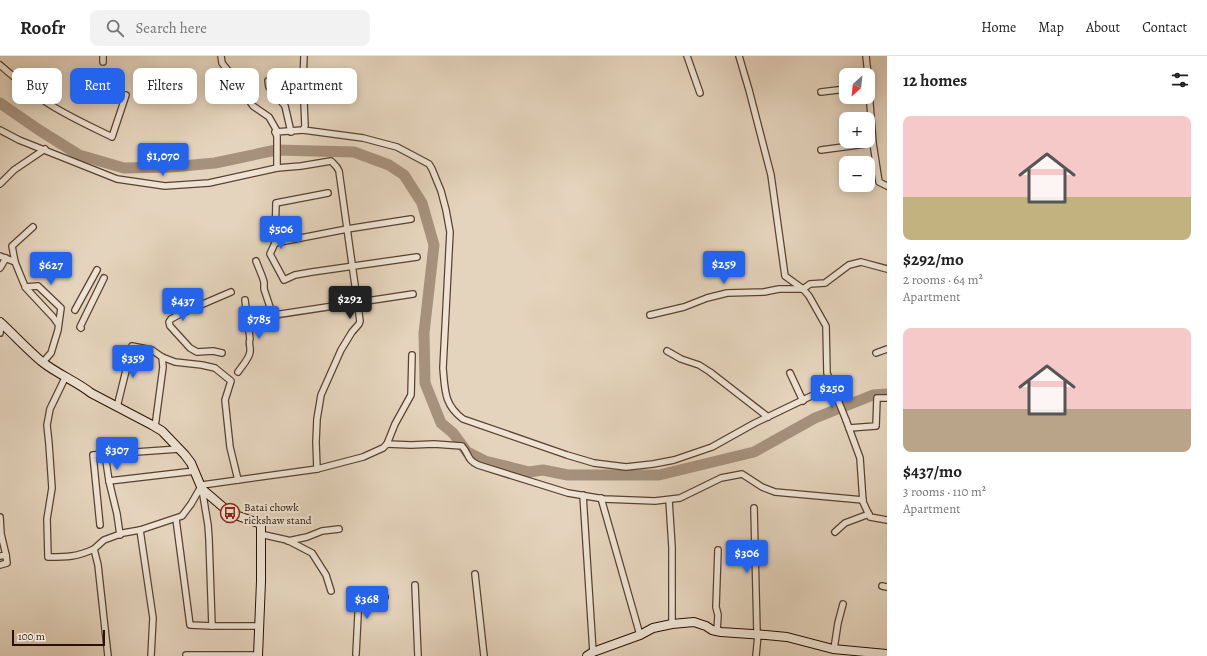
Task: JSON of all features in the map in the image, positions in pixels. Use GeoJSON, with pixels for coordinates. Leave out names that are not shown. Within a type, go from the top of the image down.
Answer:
{"type":"FeatureCollection","features":[{"type":"Feature","properties":{"kind":"main road"},"geometry":{"type":"LineString","coordinates":[[0,323],[43,362],[65,378],[83,386],[91,393],[155,427],[166,435],[185,455],[195,471],[202,487],[230,513],[260,524],[261,581],[258,656]]}},
{"type":"Feature","properties":{"kind":"main road"},"geometry":{"type":"LineString","coordinates":[[590,654],[640,635],[653,628],[672,624],[694,622],[717,632],[787,637],[834,649],[887,654]]}},
{"type":"Feature","properties":{"kind":"street"},"geometry":{"type":"LineString","coordinates":[[221,56],[222,64],[253,106],[269,117],[277,134],[277,166]]}},
{"type":"Feature","properties":{"kind":"street"},"geometry":{"type":"LineString","coordinates":[[303,130],[305,126],[303,80],[304,56]]}},
{"type":"Feature","properties":{"kind":"street"},"geometry":{"type":"LineString","coordinates":[[687,56],[700,93]]}},
{"type":"Feature","properties":{"kind":"street"},"geometry":{"type":"LineString","coordinates":[[739,56],[771,175],[785,276],[803,289],[809,296],[826,326],[827,373],[860,458],[863,500],[870,517],[887,520]]}},
{"type":"Feature","properties":{"kind":"street"},"geometry":{"type":"LineString","coordinates":[[866,56],[867,68]]}},
{"type":"Feature","properties":{"kind":"street"},"geometry":{"type":"LineString","coordinates":[[0,65],[29,90],[46,102],[112,137],[126,96]]}},
{"type":"Feature","properties":{"kind":"street"},"geometry":{"type":"LineString","coordinates":[[821,92],[839,90]]}},
{"type":"Feature","properties":{"kind":"street"},"geometry":{"type":"LineString","coordinates":[[283,104],[291,132]]}},
{"type":"Feature","properties":{"kind":"street"},"geometry":{"type":"LineString","coordinates":[[0,130],[19,140],[45,149],[117,179],[165,186],[209,183],[277,166],[301,166],[331,161],[338,167],[340,171],[360,321],[341,350],[322,395],[317,419],[317,469]]}},
{"type":"Feature","properties":{"kind":"street"},"geometry":{"type":"LineString","coordinates":[[277,134],[303,130],[363,138],[397,147],[428,164],[432,169],[446,210],[450,232],[443,368],[445,387],[450,406],[456,414],[463,419],[594,463],[626,467],[674,460],[712,447],[768,417],[833,389]]}},
{"type":"Feature","properties":{"kind":"street"},"geometry":{"type":"LineString","coordinates":[[821,150],[839,148]]}},
{"type":"Feature","properties":{"kind":"street"},"geometry":{"type":"LineString","coordinates":[[874,148],[879,182],[887,186]]}},
{"type":"Feature","properties":{"kind":"street"},"geometry":{"type":"LineString","coordinates":[[0,184],[14,170],[45,149]]}},
{"type":"Feature","properties":{"kind":"street"},"geometry":{"type":"LineString","coordinates":[[328,193],[276,203],[274,243],[270,254],[284,280],[295,275],[312,272],[417,257]]}},
{"type":"Feature","properties":{"kind":"street"},"geometry":{"type":"LineString","coordinates":[[274,243],[411,219]]}},
{"type":"Feature","properties":{"kind":"street"},"geometry":{"type":"LineString","coordinates":[[24,284],[15,262],[12,246],[33,227]]}},
{"type":"Feature","properties":{"kind":"street"},"geometry":{"type":"LineString","coordinates":[[0,256],[15,262]]}},
{"type":"Feature","properties":{"kind":"street"},"geometry":{"type":"LineString","coordinates":[[0,268],[6,258]]}},
{"type":"Feature","properties":{"kind":"street"},"geometry":{"type":"LineString","coordinates":[[256,261],[264,282],[264,289],[273,316]]}},
{"type":"Feature","properties":{"kind":"street"},"geometry":{"type":"LineString","coordinates":[[650,315],[684,307],[707,298],[727,293],[764,292],[779,289],[803,289],[810,284],[825,284],[849,265],[861,262],[887,269]]}},
{"type":"Feature","properties":{"kind":"street"},"geometry":{"type":"LineString","coordinates":[[75,310],[97,270]]}},
{"type":"Feature","properties":{"kind":"street"},"geometry":{"type":"LineString","coordinates":[[81,328],[80,327],[104,278]]}},
{"type":"Feature","properties":{"kind":"street"},"geometry":{"type":"LineString","coordinates":[[43,362],[52,353],[58,330],[61,308],[38,286],[25,287],[58,324]]}},
{"type":"Feature","properties":{"kind":"street"},"geometry":{"type":"LineString","coordinates":[[222,353],[213,351],[196,352],[190,348],[170,326],[169,322],[182,313],[231,292]]}},
{"type":"Feature","properties":{"kind":"street"},"geometry":{"type":"LineString","coordinates":[[248,319],[413,294]]}},
{"type":"Feature","properties":{"kind":"street"},"geometry":{"type":"LineString","coordinates":[[238,372],[250,352],[250,338],[245,300]]}},
{"type":"Feature","properties":{"kind":"street"},"geometry":{"type":"LineString","coordinates":[[0,323],[0,333]]}},
{"type":"Feature","properties":{"kind":"street"},"geometry":{"type":"LineString","coordinates":[[117,407],[132,346],[152,350],[162,357],[175,362],[215,368],[230,381],[225,400],[230,447],[238,480]]}},
{"type":"Feature","properties":{"kind":"street"},"geometry":{"type":"LineString","coordinates":[[876,353],[887,349]]}},
{"type":"Feature","properties":{"kind":"street"},"geometry":{"type":"LineString","coordinates":[[667,351],[681,360],[699,365],[710,372],[768,417]]}},
{"type":"Feature","properties":{"kind":"street"},"geometry":{"type":"LineString","coordinates":[[65,378],[50,409],[47,425],[52,488],[47,519],[48,557],[69,557],[82,555],[94,549],[104,540],[182,516],[202,487],[238,480],[317,469],[363,457],[383,448],[387,444],[395,424],[411,395],[412,355]]}},
{"type":"Feature","properties":{"kind":"street"},"geometry":{"type":"LineString","coordinates":[[155,427],[163,367],[162,357]]}},
{"type":"Feature","properties":{"kind":"street"},"geometry":{"type":"LineString","coordinates":[[790,373],[803,401]]}},
{"type":"Feature","properties":{"kind":"street"},"geometry":{"type":"LineString","coordinates":[[849,428],[876,426],[877,398],[887,398]]}},
{"type":"Feature","properties":{"kind":"street"},"geometry":{"type":"LineString","coordinates":[[387,444],[434,444],[462,446],[467,452],[468,458],[471,462],[478,465],[568,493],[601,498],[669,500],[680,498],[721,478],[742,474],[762,487],[775,492],[863,500]]}},
{"type":"Feature","properties":{"kind":"street"},"geometry":{"type":"LineString","coordinates":[[100,525],[93,455],[179,449]]}},
{"type":"Feature","properties":{"kind":"street"},"geometry":{"type":"LineString","coordinates":[[105,454],[120,535]]}},
{"type":"Feature","properties":{"kind":"street"},"geometry":{"type":"LineString","coordinates":[[109,481],[195,471]]}},
{"type":"Feature","properties":{"kind":"street"},"geometry":{"type":"LineString","coordinates":[[202,487],[208,525],[212,626]]}},
{"type":"Feature","properties":{"kind":"street"},"geometry":{"type":"LineString","coordinates":[[583,495],[590,654]]}},
{"type":"Feature","properties":{"kind":"street"},"geometry":{"type":"LineString","coordinates":[[601,498],[640,635]]}},
{"type":"Feature","properties":{"kind":"street"},"geometry":{"type":"LineString","coordinates":[[669,500],[672,547],[672,624]]}},
{"type":"Feature","properties":{"kind":"street"},"geometry":{"type":"LineString","coordinates":[[754,508],[758,634],[756,656]]}},
{"type":"Feature","properties":{"kind":"street"},"geometry":{"type":"LineString","coordinates":[[835,532],[845,523],[869,514]]}},
{"type":"Feature","properties":{"kind":"street"},"geometry":{"type":"LineString","coordinates":[[0,517],[3,556],[8,563],[0,565]]}},
{"type":"Feature","properties":{"kind":"street"},"geometry":{"type":"LineString","coordinates":[[176,518],[190,625],[259,626]]}},
{"type":"Feature","properties":{"kind":"street"},"geometry":{"type":"LineString","coordinates":[[287,541],[307,537],[322,531],[339,529]]}},
{"type":"Feature","properties":{"kind":"street"},"geometry":{"type":"LineString","coordinates":[[140,530],[153,618],[151,656]]}},
{"type":"Feature","properties":{"kind":"street"},"geometry":{"type":"LineString","coordinates":[[260,534],[287,541],[312,554],[326,575],[331,591]]}},
{"type":"Feature","properties":{"kind":"street"},"geometry":{"type":"LineString","coordinates":[[94,549],[98,565],[108,656]]}},
{"type":"Feature","properties":{"kind":"street"},"geometry":{"type":"LineString","coordinates":[[717,632],[718,615],[716,607],[718,550]]}},
{"type":"Feature","properties":{"kind":"street"},"geometry":{"type":"LineString","coordinates":[[475,574],[484,656]]}},
{"type":"Feature","properties":{"kind":"street"},"geometry":{"type":"LineString","coordinates":[[415,585],[418,656]]}},
{"type":"Feature","properties":{"kind":"street"},"geometry":{"type":"LineString","coordinates":[[356,654],[359,595],[361,593],[385,597]]}},
{"type":"Feature","properties":{"kind":"street"},"geometry":{"type":"LineString","coordinates":[[834,649],[843,604]]}},
{"type":"Feature","properties":{"kind":"street"},"geometry":{"type":"LineString","coordinates":[[186,655],[258,656]]}},
{"type":"Feature","properties":{"kind":"waterway"},"geometry":{"type":"LineString","coordinates":[[0,103],[79,155],[124,168],[171,167],[215,163],[276,150],[354,152],[389,165],[404,175],[422,203],[434,245],[424,333],[425,383],[441,423],[453,433],[467,452],[485,461],[529,472],[543,470],[568,475],[659,475],[754,452],[815,418],[873,395],[887,394]]}},
{"type":"Feature","properties":{"kind":"place","name":"Batai chowk rickshaw stand"},"geometry":{"type":"Point","coordinates":[230,513]}}]}
